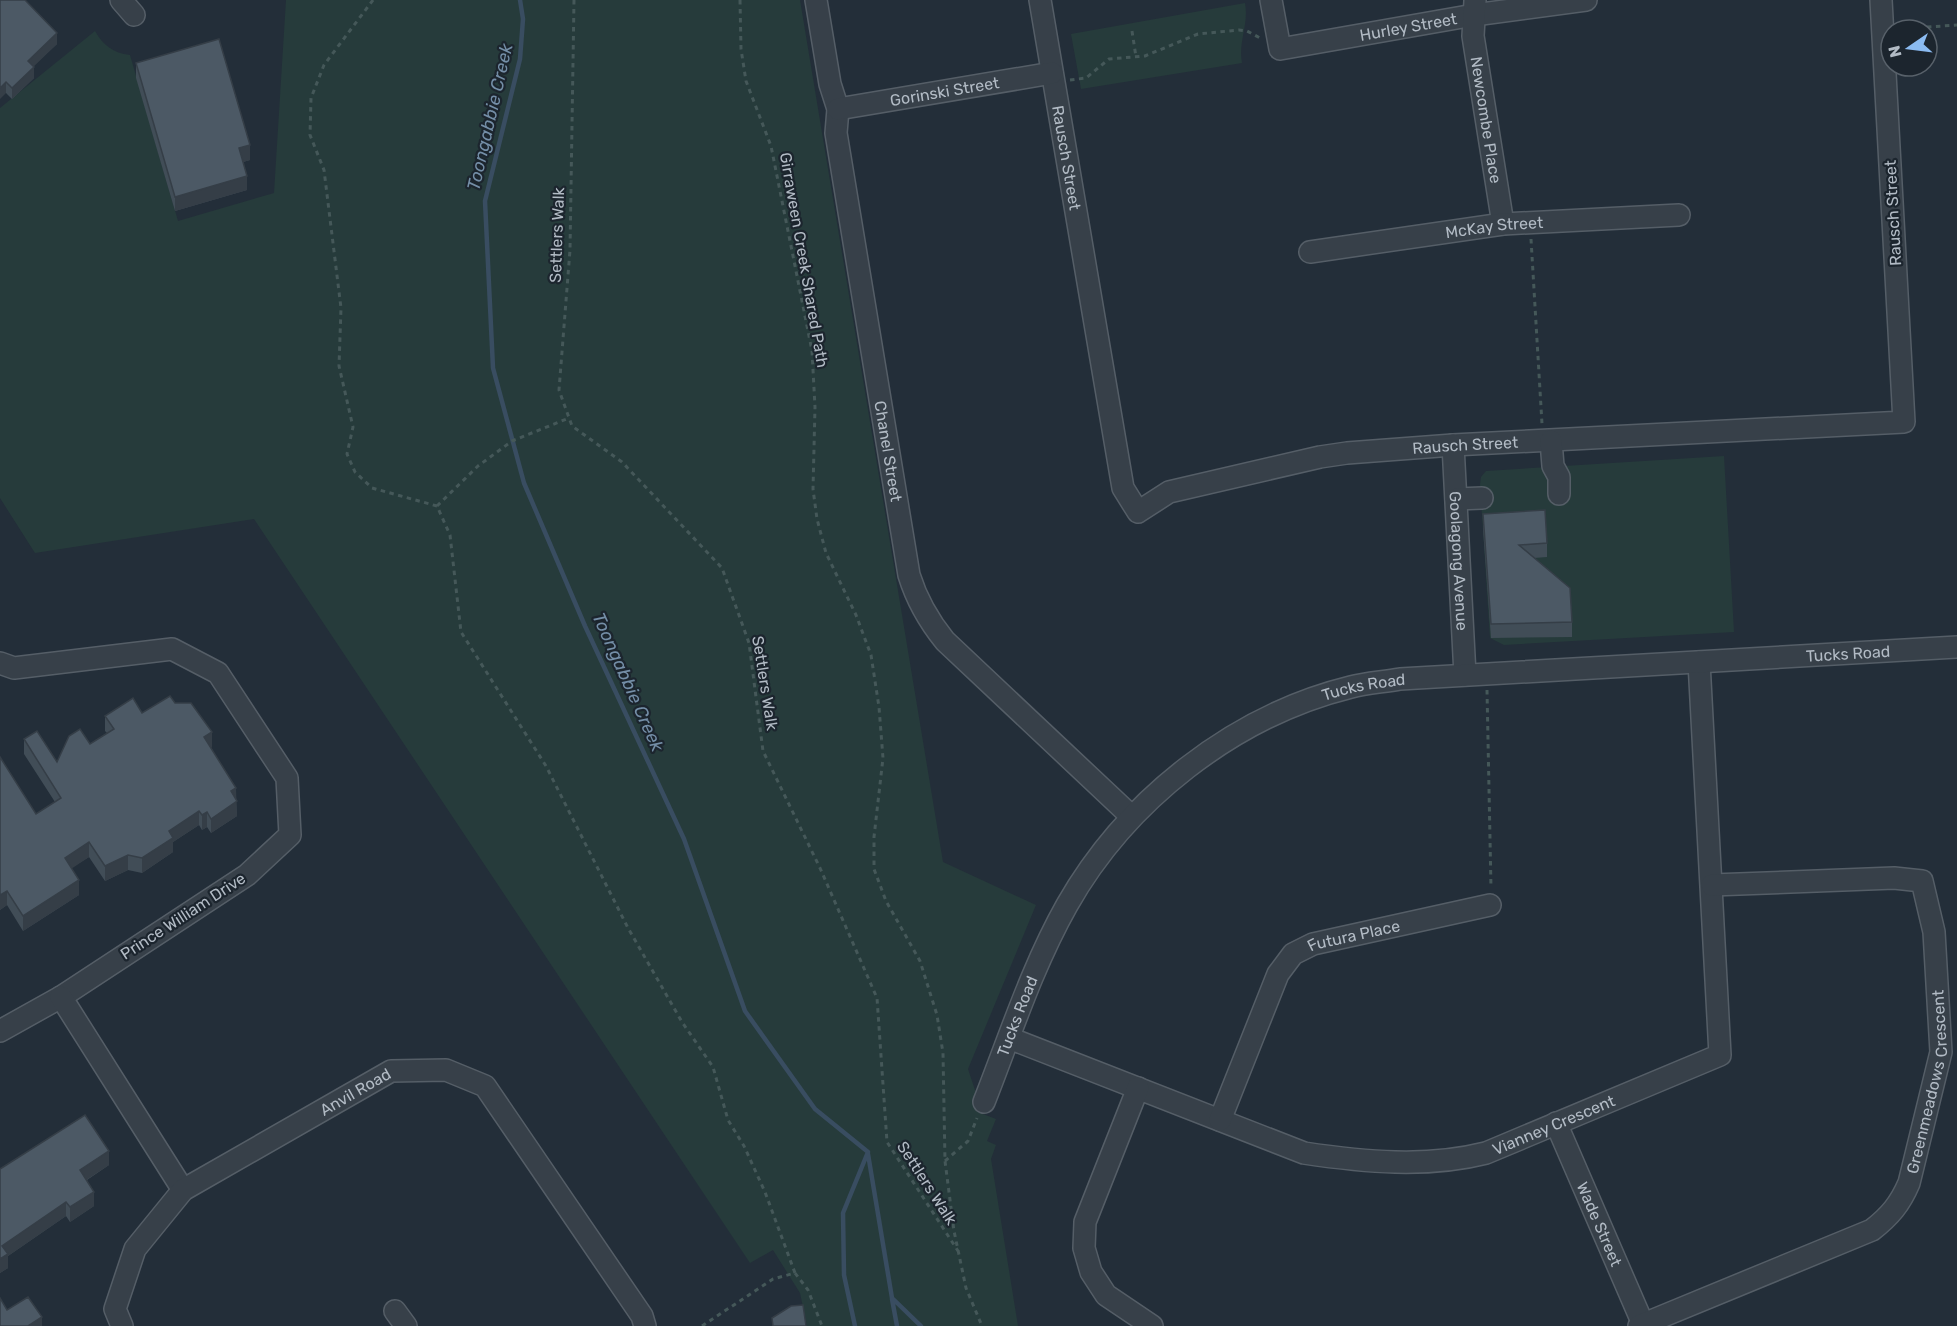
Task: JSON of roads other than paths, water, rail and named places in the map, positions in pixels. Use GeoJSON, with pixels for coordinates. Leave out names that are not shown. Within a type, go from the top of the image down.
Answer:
{"type":"FeatureCollection","features":[{"type":"Feature","properties":{"kind":"street","name":"Chanel Street"},"geometry":{"type":"LineString","coordinates":[[816,0],[830,84],[838,109],[836,133],[909,575],[916,597],[929,622],[945,641],[1131,816]]}},
{"type":"Feature","properties":{"kind":"street","name":"Rausch Street"},"geometry":{"type":"LineString","coordinates":[[1040,0],[1123,488],[1138,512],[1169,492],[1320,457],[1453,445],[1904,422],[1881,0]]}},
{"type":"Feature","properties":{"kind":"street","name":"Hurley Street"},"geometry":{"type":"LineString","coordinates":[[1271,0],[1280,49],[1474,8],[1586,0]]}},
{"type":"Feature","properties":{"kind":"street","name":"Newcombe Place"},"geometry":{"type":"LineString","coordinates":[[1474,8],[1473,36],[1503,224]]}},
{"type":"Feature","properties":{"kind":"street","name":"Gorinski Street"},"geometry":{"type":"LineString","coordinates":[[838,109],[1053,78]]}},
{"type":"Feature","properties":{"kind":"street","name":"McKay Street"},"geometry":{"type":"LineString","coordinates":[[1310,252],[1503,224],[1679,215]]}},
{"type":"Feature","properties":{"kind":"street"},"geometry":{"type":"LineString","coordinates":[[1547,441],[1553,466],[1559,477],[1559,494]]}},
{"type":"Feature","properties":{"kind":"street","name":"Goolagong Avenue"},"geometry":{"type":"LineString","coordinates":[[1453,445],[1465,675]]}},
{"type":"Feature","properties":{"kind":"street"},"geometry":{"type":"LineString","coordinates":[[1456,499],[1482,498]]}},
{"type":"Feature","properties":{"kind":"street","name":"Tucks Road"},"geometry":{"type":"LineString","coordinates":[[984,1102],[1032,976],[1067,906],[1096,859],[1131,816],[1196,762],[1276,714],[1351,687],[1400,679],[1957,647]]}},
{"type":"Feature","properties":{"kind":"street","name":"Prince William Drive"},"geometry":{"type":"LineString","coordinates":[[0,663],[14,668],[172,649],[218,673],[287,778],[290,835],[247,875],[61,997],[0,1031]]}},
{"type":"Feature","properties":{"kind":"street","name":"Vianney Crescent"},"geometry":{"type":"LineString","coordinates":[[1009,1038],[1304,1153],[1343,1159],[1427,1162],[1454,1161],[1486,1153],[1720,1055],[1699,662]]}},
{"type":"Feature","properties":{"kind":"street","name":"Greenmeadows Crescent"},"geometry":{"type":"LineString","coordinates":[[1641,1325],[1872,1230],[1892,1214],[1902,1201],[1909,1183],[1941,1052],[1934,932],[1922,881],[1894,878],[1712,885]]}},
{"type":"Feature","properties":{"kind":"street","name":"Futura Place"},"geometry":{"type":"LineString","coordinates":[[1220,1120],[1278,974],[1293,954],[1313,944],[1490,904]]}},
{"type":"Feature","properties":{"kind":"street"},"geometry":{"type":"LineString","coordinates":[[61,997],[183,1190]]}},
{"type":"Feature","properties":{"kind":"street","name":"Anvil Road"},"geometry":{"type":"LineString","coordinates":[[122,1326],[115,1309],[135,1249],[183,1190],[391,1071],[446,1070],[485,1086],[642,1316],[645,1326]]}},
{"type":"Feature","properties":{"kind":"street"},"geometry":{"type":"LineString","coordinates":[[1138,1088],[1085,1222],[1084,1248],[1091,1272],[1106,1295],[1152,1326]]}},
{"type":"Feature","properties":{"kind":"street","name":"Wade Street"},"geometry":{"type":"LineString","coordinates":[[1556,1123],[1641,1325]]}},
{"type":"Feature","properties":{"kind":"waterway","name":"Toongabbie Creek"},"geometry":{"type":"LineString","coordinates":[[520,0],[523,19],[520,59],[485,201],[493,368],[524,483],[585,626],[684,839],[745,1011],[815,1109],[868,1152],[843,1213],[844,1275],[855,1326]]}},
{"type":"Feature","properties":{"kind":"waterway"},"geometry":{"type":"LineString","coordinates":[[868,1154],[892,1298],[921,1326]]}},
{"type":"Feature","properties":{"kind":"waterway"},"geometry":{"type":"LineString","coordinates":[[892,1299],[897,1326]]}}]}
